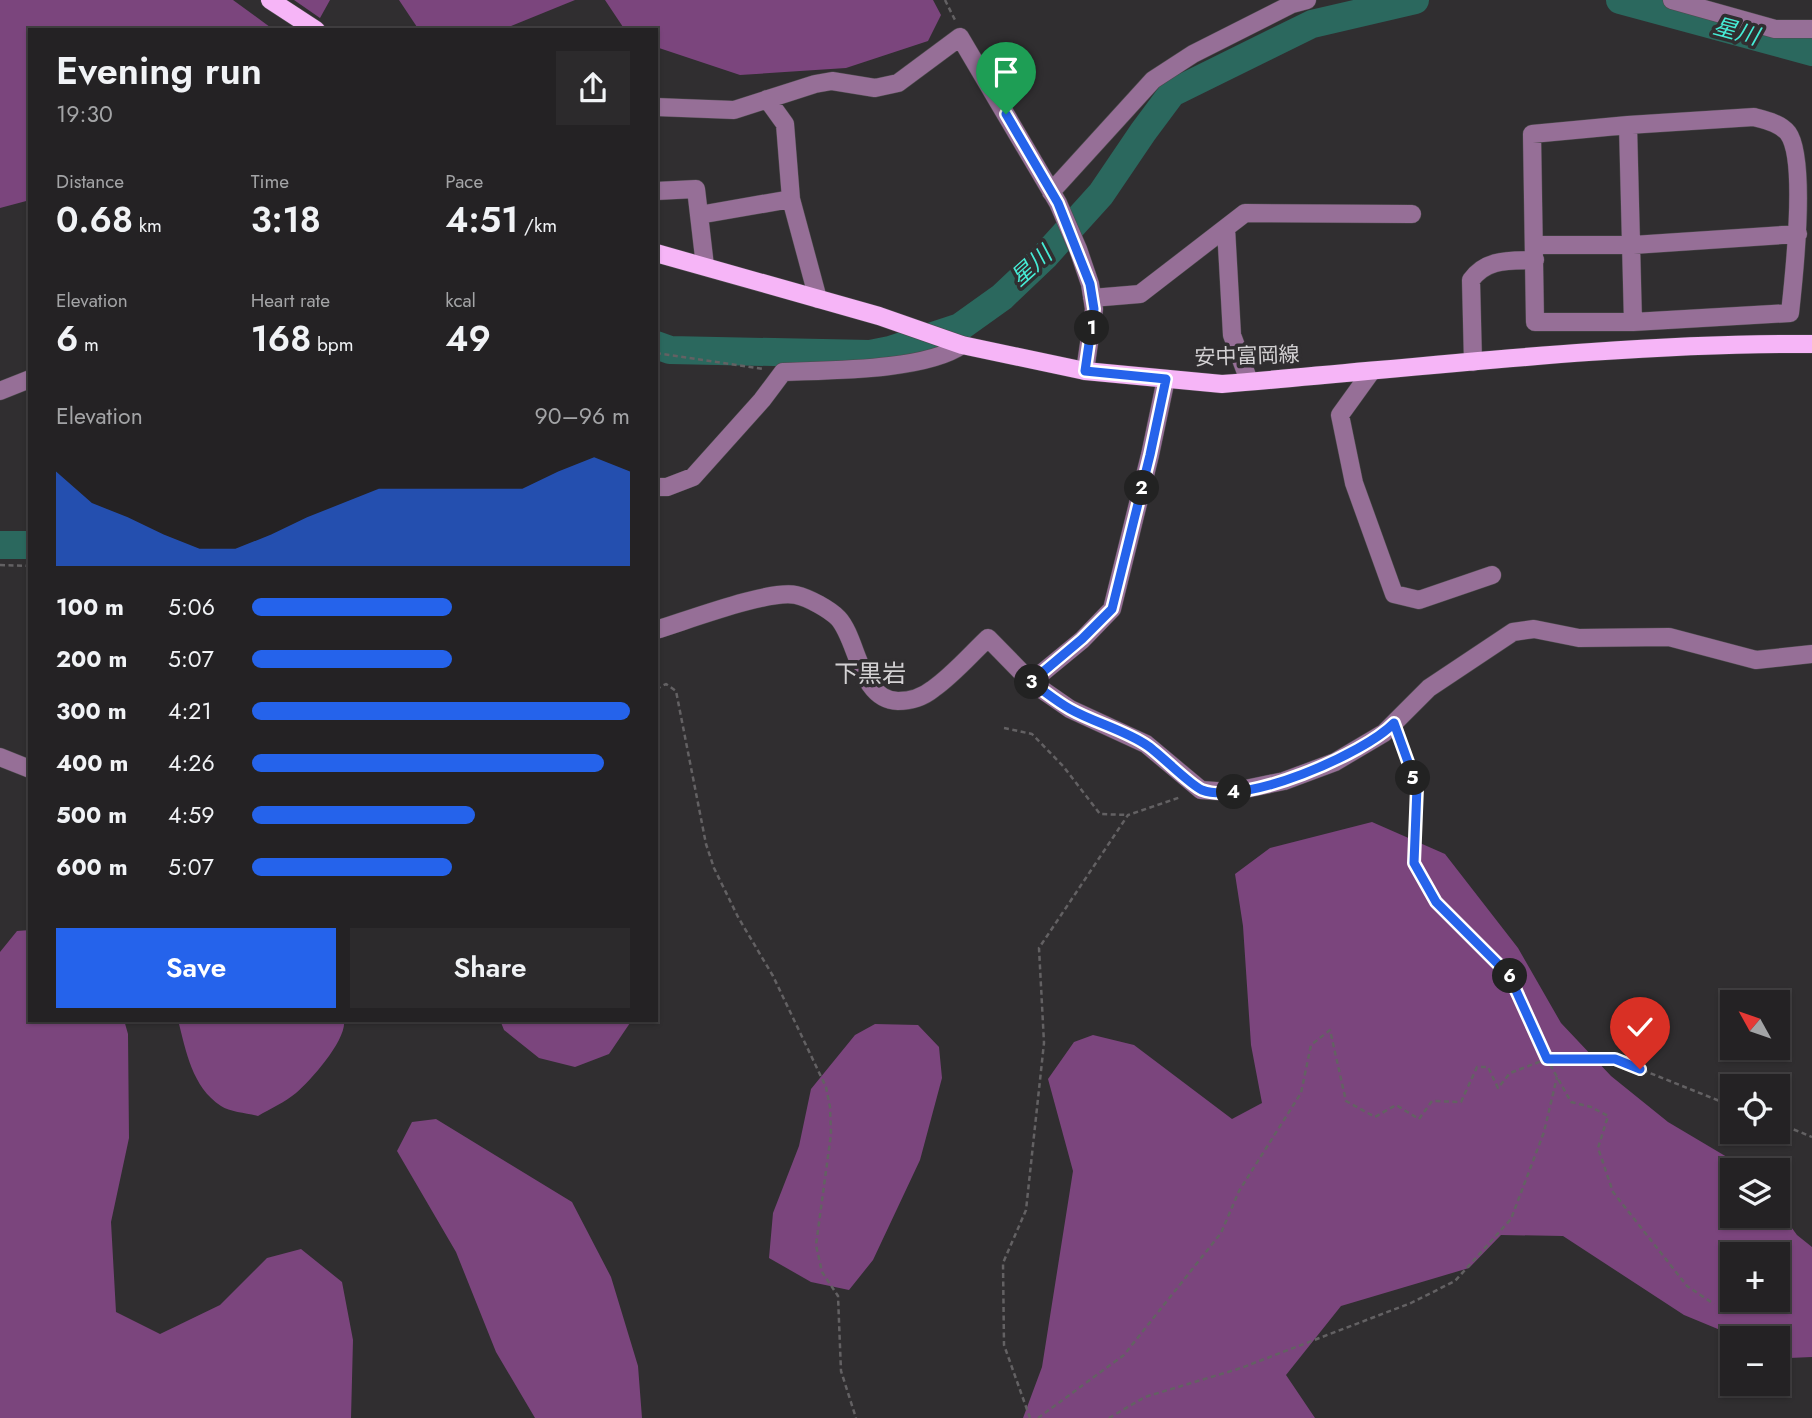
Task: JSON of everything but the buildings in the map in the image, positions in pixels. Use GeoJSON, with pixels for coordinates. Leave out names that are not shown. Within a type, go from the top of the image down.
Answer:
{"type":"FeatureCollection","features":[{"type":"Feature","properties":{"kind":"main road"},"geometry":{"type":"LineString","coordinates":[[270,0],[313,28]]}},
{"type":"Feature","properties":{"kind":"main road","name":"安中富岡線"},"geometry":{"type":"LineString","coordinates":[[658,254],[879,316],[958,344],[1085,371],[1222,384],[1621,349],[1812,344]]}},
{"type":"Feature","properties":{"kind":"street"},"geometry":{"type":"LineString","coordinates":[[1054,198],[1153,80],[1193,54],[1292,4],[1307,0]]}},
{"type":"Feature","properties":{"kind":"street"},"geometry":{"type":"LineString","coordinates":[[1672,0],[1775,29],[1812,29]]}},
{"type":"Feature","properties":{"kind":"street"},"geometry":{"type":"LineString","coordinates":[[658,107],[734,110],[832,81],[875,88],[898,83],[960,37],[1054,198],[1078,249],[1094,309],[1085,371]]}},
{"type":"Feature","properties":{"kind":"street"},"geometry":{"type":"LineString","coordinates":[[767,99],[785,124],[791,199],[818,299]]}},
{"type":"Feature","properties":{"kind":"street"},"geometry":{"type":"LineString","coordinates":[[1754,117],[1772,122],[1786,131],[1794,145],[1798,234],[1790,313],[1633,322],[1535,323],[1532,134],[1628,125],[1754,117]]}},
{"type":"Feature","properties":{"kind":"street"},"geometry":{"type":"LineString","coordinates":[[1628,125],[1633,322]]}},
{"type":"Feature","properties":{"kind":"street"},"geometry":{"type":"LineString","coordinates":[[658,191],[696,188],[705,266]]}},
{"type":"Feature","properties":{"kind":"street"},"geometry":{"type":"LineString","coordinates":[[699,215],[791,199]]}},
{"type":"Feature","properties":{"kind":"street"},"geometry":{"type":"LineString","coordinates":[[1092,298],[1140,294],[1245,214],[1412,214]]}},
{"type":"Feature","properties":{"kind":"street"},"geometry":{"type":"LineString","coordinates":[[1226,228],[1231,335],[1248,381]]}},
{"type":"Feature","properties":{"kind":"street"},"geometry":{"type":"LineString","coordinates":[[1473,362],[1471,280],[1479,269],[1494,262],[1535,252],[1798,234]]}},
{"type":"Feature","properties":{"kind":"street"},"geometry":{"type":"LineString","coordinates":[[658,487],[667,488],[693,477],[762,400],[783,372],[876,368],[950,353],[958,344]]}},
{"type":"Feature","properties":{"kind":"street"},"geometry":{"type":"LineString","coordinates":[[1371,372],[1340,415],[1354,483],[1394,594],[1419,600],[1492,575]]}},
{"type":"Feature","properties":{"kind":"street"},"geometry":{"type":"LineString","coordinates":[[1031,682],[1082,639],[1112,609],[1166,379]]}},
{"type":"Feature","properties":{"kind":"street"},"geometry":{"type":"LineString","coordinates":[[0,391],[28,380]]}},
{"type":"Feature","properties":{"kind":"street"},"geometry":{"type":"LineString","coordinates":[[658,629],[773,595],[796,595],[817,604],[839,619],[867,680],[886,699],[906,701],[919,698],[934,689],[988,638],[1031,682],[1070,709],[1146,744],[1201,790],[1231,792],[1284,781],[1335,762],[1384,733],[1429,688],[1513,632],[1534,629],[1579,638],[1669,637],[1756,660],[1812,654]]}},
{"type":"Feature","properties":{"kind":"street"},"geometry":{"type":"LineString","coordinates":[[0,757],[28,768]]}},
{"type":"Feature","properties":{"kind":"path"},"geometry":{"type":"LineString","coordinates":[[945,0],[954,14],[960,37]]}},
{"type":"Feature","properties":{"kind":"path"},"geometry":{"type":"LineString","coordinates":[[658,353],[783,372]]}},
{"type":"Feature","properties":{"kind":"path"},"geometry":{"type":"LineString","coordinates":[[0,565],[28,566]]}},
{"type":"Feature","properties":{"kind":"path"},"geometry":{"type":"LineString","coordinates":[[658,689],[666,684],[677,691],[706,844],[714,867],[738,917],[773,976],[825,1087],[830,1107],[831,1134],[816,1245],[821,1272],[838,1296],[841,1371],[856,1418]]}},
{"type":"Feature","properties":{"kind":"path"},"geometry":{"type":"LineString","coordinates":[[1394,723],[1417,787],[1414,863],[1436,902],[1509,975],[1547,1059],[1572,1102],[1591,1107],[1608,1116],[1598,1148],[1613,1192],[1687,1286],[1714,1304]]}},
{"type":"Feature","properties":{"kind":"path"},"geometry":{"type":"LineString","coordinates":[[1004,727],[1032,734],[1063,766],[1100,814],[1128,815],[1201,790]]}},
{"type":"Feature","properties":{"kind":"path"},"geometry":{"type":"LineString","coordinates":[[1030,1418],[1004,1345],[1003,1263],[1026,1210],[1044,1043],[1039,948],[1128,815]]}},
{"type":"Feature","properties":{"kind":"path"},"geometry":{"type":"LineString","coordinates":[[1038,1418],[1124,1355],[1221,1233],[1239,1191],[1301,1093],[1311,1045],[1330,1030],[1346,1101],[1375,1117],[1396,1105],[1419,1119],[1432,1101],[1461,1102],[1477,1067],[1488,1067],[1498,1087],[1510,1073],[1547,1059],[1615,1059],[1720,1101]]}},
{"type":"Feature","properties":{"kind":"path"},"geometry":{"type":"LineString","coordinates":[[1109,1418],[1145,1397],[1253,1363],[1411,1303],[1455,1281],[1511,1219],[1544,1132],[1558,1077]]}},
{"type":"Feature","properties":{"kind":"path"},"geometry":{"type":"LineString","coordinates":[[1790,1128],[1812,1138]]}},
{"type":"Feature","properties":{"kind":"shaded area"},"geometry":{"type":"Polygon","coordinates":[[[0,0],[233,0],[271,28],[28,28],[28,201],[0,208],[0,0]]]}},
{"type":"Feature","properties":{"kind":"shaded area"},"geometry":{"type":"Polygon","coordinates":[[[294,0],[330,0],[320,18],[294,0]]]}},
{"type":"Feature","properties":{"kind":"shaded area"},"geometry":{"type":"Polygon","coordinates":[[[399,0],[575,0],[506,28],[418,28],[399,0]]]}},
{"type":"Feature","properties":{"kind":"shaded area"},"geometry":{"type":"Polygon","coordinates":[[[605,0],[933,0],[941,15],[928,41],[846,68],[740,75],[658,48],[658,28],[624,28],[605,0]]]}},
{"type":"Feature","properties":{"kind":"shaded area"},"geometry":{"type":"Polygon","coordinates":[[[1372,822],[1445,854],[1518,948],[1561,1023],[1611,1076],[1668,1122],[1729,1158],[1720,1158],[1720,1228],[1790,1228],[1790,1225],[1812,1247],[1812,1357],[1790,1358],[1790,1326],[1720,1326],[1720,1330],[1684,1315],[1563,1236],[1501,1235],[1469,1268],[1341,1306],[1286,1375],[1315,1418],[1023,1418],[1042,1367],[1073,1171],[1048,1079],[1074,1042],[1093,1035],[1134,1045],[1232,1119],[1262,1103],[1251,1045],[1243,926],[1235,874],[1270,848],[1372,822]]]}},
{"type":"Feature","properties":{"kind":"shaded area"},"geometry":{"type":"Polygon","coordinates":[[[28,930],[28,1022],[125,1022],[128,1034],[129,1138],[111,1222],[116,1312],[160,1334],[220,1305],[267,1258],[301,1249],[342,1282],[353,1340],[351,1418],[0,1418],[0,952],[17,931],[28,930]]]}},
{"type":"Feature","properties":{"kind":"shaded area"},"geometry":{"type":"Polygon","coordinates":[[[178,1022],[344,1022],[340,1038],[310,1079],[292,1096],[258,1116],[225,1108],[211,1098],[197,1079],[178,1022]]]}},
{"type":"Feature","properties":{"kind":"shaded area"},"geometry":{"type":"Polygon","coordinates":[[[501,1022],[631,1022],[609,1054],[575,1067],[539,1058],[504,1030],[501,1022]]]}},
{"type":"Feature","properties":{"kind":"shaded area"},"geometry":{"type":"Polygon","coordinates":[[[875,1024],[918,1025],[939,1047],[942,1078],[920,1160],[873,1260],[849,1290],[811,1282],[769,1258],[773,1213],[799,1146],[811,1089],[855,1035],[875,1024]]]}},
{"type":"Feature","properties":{"kind":"shaded area"},"geometry":{"type":"Polygon","coordinates":[[[436,1119],[572,1202],[611,1277],[638,1366],[642,1418],[535,1418],[496,1352],[456,1252],[397,1151],[412,1122],[436,1119]]]}},
{"type":"Feature","properties":{"kind":"waterway","name":"星川"},"geometry":{"type":"LineString","coordinates":[[658,346],[670,350],[870,354],[960,327],[1002,297],[1045,256],[1101,194],[1172,93],[1312,24],[1415,0]]}},
{"type":"Feature","properties":{"kind":"waterway","name":"星川"},"geometry":{"type":"LineString","coordinates":[[1620,0],[1812,52]]}},
{"type":"Feature","properties":{"kind":"waterway","name":"星川"},"geometry":{"type":"LineString","coordinates":[[0,545],[28,545]]}},
{"type":"Feature","properties":{"kind":"district","name":"下黒岩"},"geometry":{"type":"Point","coordinates":[870,673]}},
{"type":"Feature","properties":{"kind":"route"},"geometry":{"type":"LineString","coordinates":[[1006,114],[1058,203],[1090,284],[1094,309],[1085,371],[1166,379],[1112,609],[1082,639],[1031,682],[1070,709],[1146,744],[1201,790],[1231,792],[1284,781],[1335,762],[1384,733],[1394,723],[1417,787],[1414,863],[1436,902],[1509,975],[1547,1059],[1615,1059],[1640,1069]]}}]}
